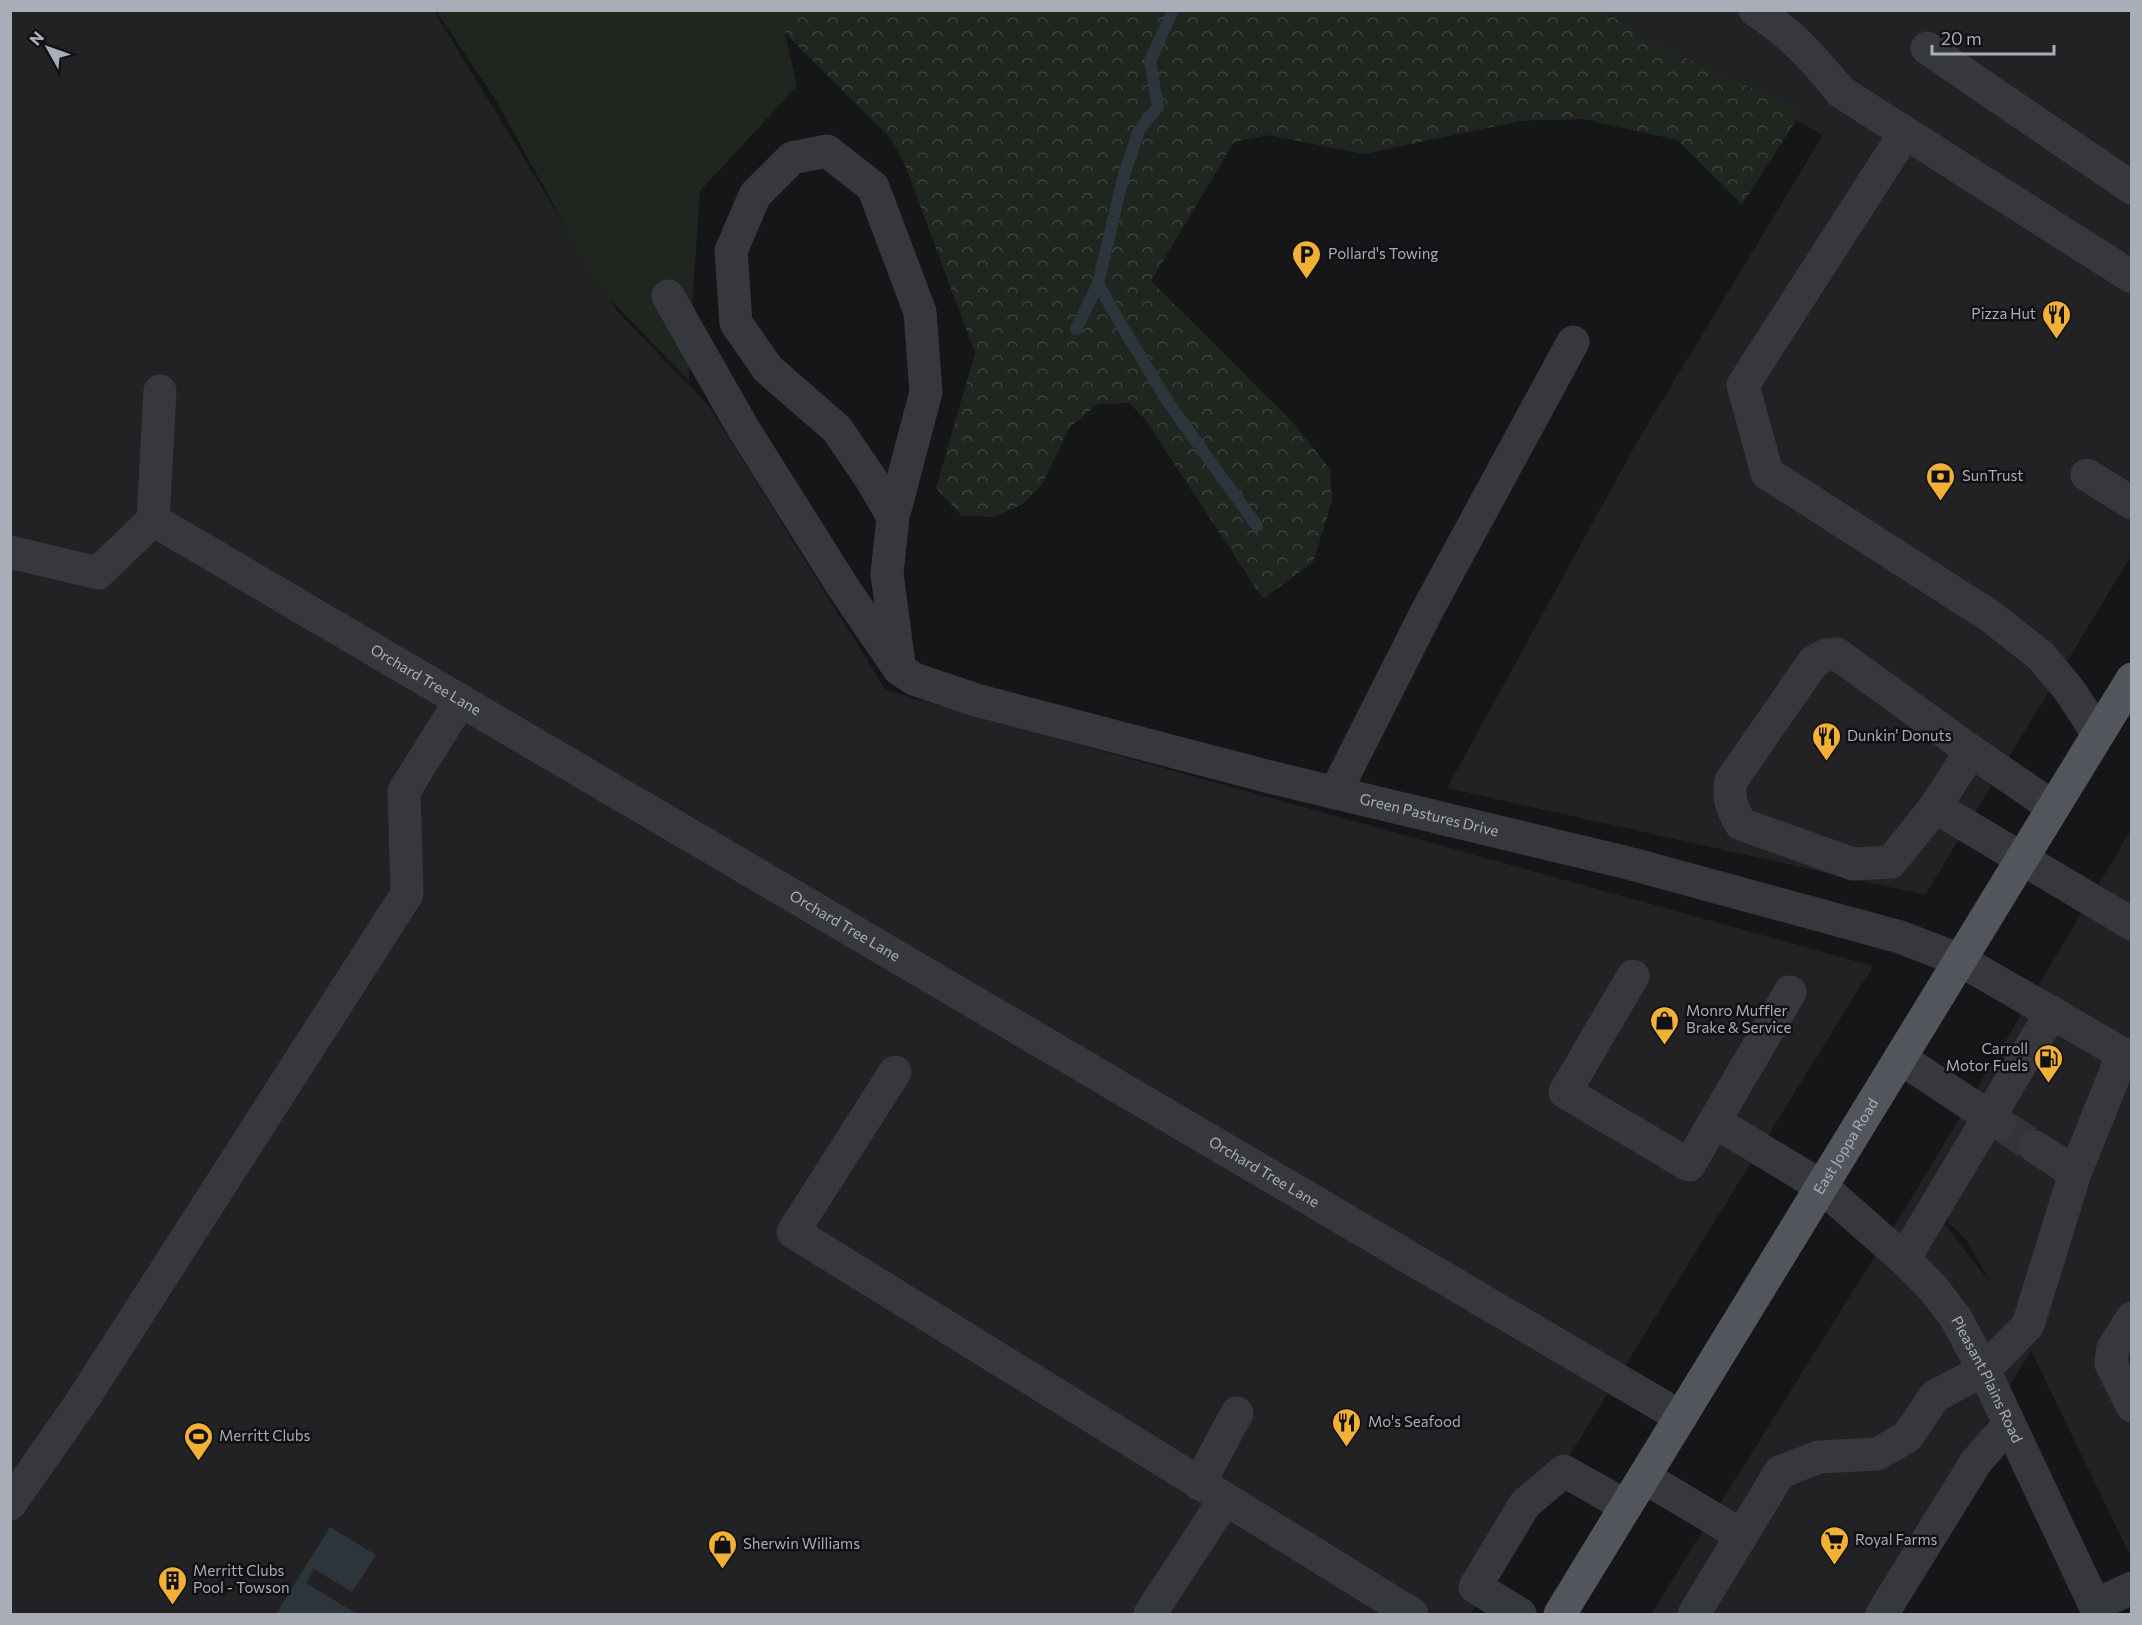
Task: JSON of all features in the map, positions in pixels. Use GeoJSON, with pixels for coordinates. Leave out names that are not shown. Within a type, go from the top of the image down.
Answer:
{"type":"FeatureCollection","features":[{"type":"Feature","properties":{"kind":"main road","name":"East Joppa Road"},"geometry":{"type":"LineString","coordinates":[[1560,1614],[2132,679]]}},
{"type":"Feature","properties":{"kind":"street"},"geometry":{"type":"LineString","coordinates":[[1755,10],[1808,52],[1841,93],[2132,278]]}},
{"type":"Feature","properties":{"kind":"street"},"geometry":{"type":"LineString","coordinates":[[1927,48],[2132,188]]}},
{"type":"Feature","properties":{"kind":"street"},"geometry":{"type":"LineString","coordinates":[[1905,133],[1743,385],[1767,473],[1990,616],[2041,656],[2070,692],[2098,734]]}},
{"type":"Feature","properties":{"kind":"street"},"geometry":{"type":"LineString","coordinates":[[893,517],[871,479],[837,429],[768,369],[736,323],[731,251],[756,195],[792,158],[827,151],[873,187],[920,312],[926,392],[893,517],[887,574],[899,669]]}},
{"type":"Feature","properties":{"kind":"street"},"geometry":{"type":"LineString","coordinates":[[668,296],[743,428],[843,587],[899,669]]}},
{"type":"Feature","properties":{"kind":"street"},"geometry":{"type":"LineString","coordinates":[[1335,793],[1428,609],[1573,342]]}},
{"type":"Feature","properties":{"kind":"street"},"geometry":{"type":"LineString","coordinates":[[10,552],[98,573],[153,519],[160,391]]}},
{"type":"Feature","properties":{"kind":"street"},"geometry":{"type":"LineString","coordinates":[[2087,475],[2132,503]]}},
{"type":"Feature","properties":{"kind":"street","name":"Orchard Tree Lane"},"geometry":{"type":"LineString","coordinates":[[153,519],[1681,1417]]}},
{"type":"Feature","properties":{"kind":"street"},"geometry":{"type":"LineString","coordinates":[[1971,751],[1935,807],[1891,862],[1853,864],[1741,824],[1732,808],[1729,794],[1731,781],[1814,661],[1826,655],[1837,654],[1971,751],[2054,807]]}},
{"type":"Feature","properties":{"kind":"street","name":"Green Pastures Drive"},"geometry":{"type":"LineString","coordinates":[[899,669],[914,679],[966,697],[1335,793],[1632,864],[1900,937],[1960,960],[2123,1054],[2075,1173]]}},
{"type":"Feature","properties":{"kind":"street"},"geometry":{"type":"LineString","coordinates":[[10,1504],[82,1401],[407,894],[404,791],[460,700]]}},
{"type":"Feature","properties":{"kind":"street"},"geometry":{"type":"LineString","coordinates":[[1935,807],[2132,924]]}},
{"type":"Feature","properties":{"kind":"street"},"geometry":{"type":"LineString","coordinates":[[1633,976],[1564,1092],[1689,1165],[1790,992]]}},
{"type":"Feature","properties":{"kind":"street"},"geometry":{"type":"LineString","coordinates":[[1904,1259],[1994,1120],[2052,1012]]}},
{"type":"Feature","properties":{"kind":"street"},"geometry":{"type":"LineString","coordinates":[[1900,1058],[1994,1120]]}},
{"type":"Feature","properties":{"kind":"street"},"geometry":{"type":"LineString","coordinates":[[895,1072],[793,1232],[1412,1614]]}},
{"type":"Feature","properties":{"kind":"street","name":"Pleasant Plains Road"},"geometry":{"type":"LineString","coordinates":[[1714,1122],[1821,1186],[1904,1259],[1932,1287],[1955,1317],[1984,1370],[2097,1610]]}},
{"type":"Feature","properties":{"kind":"street"},"geometry":{"type":"LineString","coordinates":[[1694,1614],[1780,1472],[1819,1457],[1877,1454],[1907,1437],[1935,1396],[1984,1370],[2028,1325],[2075,1173],[2035,1147]]}},
{"type":"Feature","properties":{"kind":"street"},"geometry":{"type":"LineString","coordinates":[[2132,1318],[2113,1348],[2111,1364],[2132,1406]]}},
{"type":"Feature","properties":{"kind":"street"},"geometry":{"type":"LineString","coordinates":[[1150,1614],[1212,1491],[1237,1413]]}},
{"type":"Feature","properties":{"kind":"street"},"geometry":{"type":"LineString","coordinates":[[1882,1614],[1976,1462],[2008,1425]]}},
{"type":"Feature","properties":{"kind":"street"},"geometry":{"type":"LineString","coordinates":[[1520,1614],[1475,1587],[1525,1504],[1564,1471],[1626,1506]]}},
{"type":"Feature","properties":{"kind":"street"},"geometry":{"type":"LineString","coordinates":[[1644,1477],[1741,1535]]}},
{"type":"Feature","properties":{"kind":"street"},"geometry":{"type":"LineString","coordinates":[[2097,1610],[2132,1588]]}},
{"type":"Feature","properties":{"kind":"shaded area"},"geometry":{"type":"Polygon","coordinates":[[[11,11],[434,11],[617,311],[709,406],[885,689],[1873,966],[1471,1614],[11,1614],[11,11]]]}},
{"type":"Feature","properties":{"kind":"shaded area"},"geometry":{"type":"Polygon","coordinates":[[[1592,11],[2131,11],[2131,556],[1925,895],[1447,788],[1636,444],[1823,135],[1592,11]]]}},
{"type":"Feature","properties":{"kind":"shaded area"},"geometry":{"type":"Polygon","coordinates":[[[2131,830],[2131,1557],[2031,1351],[1868,1614],[1651,1614],[1917,1189],[2131,830]],[[1923,1196],[1992,1285],[1967,1241],[1923,1196]]]}},
{"type":"Feature","properties":{"kind":"shaded area"},"geometry":{"type":"Polygon","coordinates":[[[330,1527],[376,1555],[352,1592],[314,1569],[306,1583],[357,1614],[276,1614],[330,1527]]]}},
{"type":"Feature","properties":{"kind":"green space"},"geometry":{"type":"Polygon","coordinates":[[[436,11],[773,11],[785,33],[797,86],[700,191],[689,381],[600,289],[494,97],[436,11]]]}},
{"type":"Feature","properties":{"kind":"green space"},"geometry":{"type":"Polygon","coordinates":[[[773,11],[1604,11],[1648,41],[1802,111],[1742,205],[1677,140],[1583,119],[1520,121],[1364,154],[1269,135],[1234,142],[1151,281],[1290,419],[1330,469],[1332,501],[1313,562],[1263,599],[1145,419],[1129,403],[1098,404],[1069,428],[1042,485],[1021,505],[994,517],[962,516],[936,488],[975,353],[905,165],[891,139],[785,33],[773,11]]]}},
{"type":"Feature","properties":{"kind":"waterway"},"geometry":{"type":"LineString","coordinates":[[1076,329],[1098,284],[1123,178],[1139,130],[1158,107],[1150,61],[1173,10]]}},
{"type":"Feature","properties":{"kind":"waterway"},"geometry":{"type":"LineString","coordinates":[[1098,284],[1170,405],[1257,526]]}},
{"type":"Feature","properties":{"kind":"tunnel"},"geometry":{"type":"LineString","coordinates":[[2000,1124],[2035,1147]]}},
{"type":"Feature","properties":{"kind":"place","name":"Pollard's Towing"},"geometry":{"type":"Point","coordinates":[1307,280]}},
{"type":"Feature","properties":{"kind":"place","name":"Pizza Hut"},"geometry":{"type":"Point","coordinates":[2057,340]}},
{"type":"Feature","properties":{"kind":"place","name":"SunTrust"},"geometry":{"type":"Point","coordinates":[1941,502]}},
{"type":"Feature","properties":{"kind":"place","name":"Dunkin' Donuts"},"geometry":{"type":"Point","coordinates":[1826,762]}},
{"type":"Feature","properties":{"kind":"place","name":"Monro Muffler Brake & Service"},"geometry":{"type":"Point","coordinates":[1665,1046]}},
{"type":"Feature","properties":{"kind":"place","name":"Carroll Motor Fuels"},"geometry":{"type":"Point","coordinates":[2049,1084]}},
{"type":"Feature","properties":{"kind":"place","name":"Mo's Seafood"},"geometry":{"type":"Point","coordinates":[1347,1448]}},
{"type":"Feature","properties":{"kind":"place","name":"Merritt Clubs"},"geometry":{"type":"Point","coordinates":[198,1462]}},
{"type":"Feature","properties":{"kind":"place","name":"Royal Farms"},"geometry":{"type":"Point","coordinates":[1834,1566]}},
{"type":"Feature","properties":{"kind":"place","name":"Sherwin Williams"},"geometry":{"type":"Point","coordinates":[722,1570]}},
{"type":"Feature","properties":{"kind":"place","name":"Merritt Clubs Pool - Towson"},"geometry":{"type":"Point","coordinates":[172,1606]}}]}
